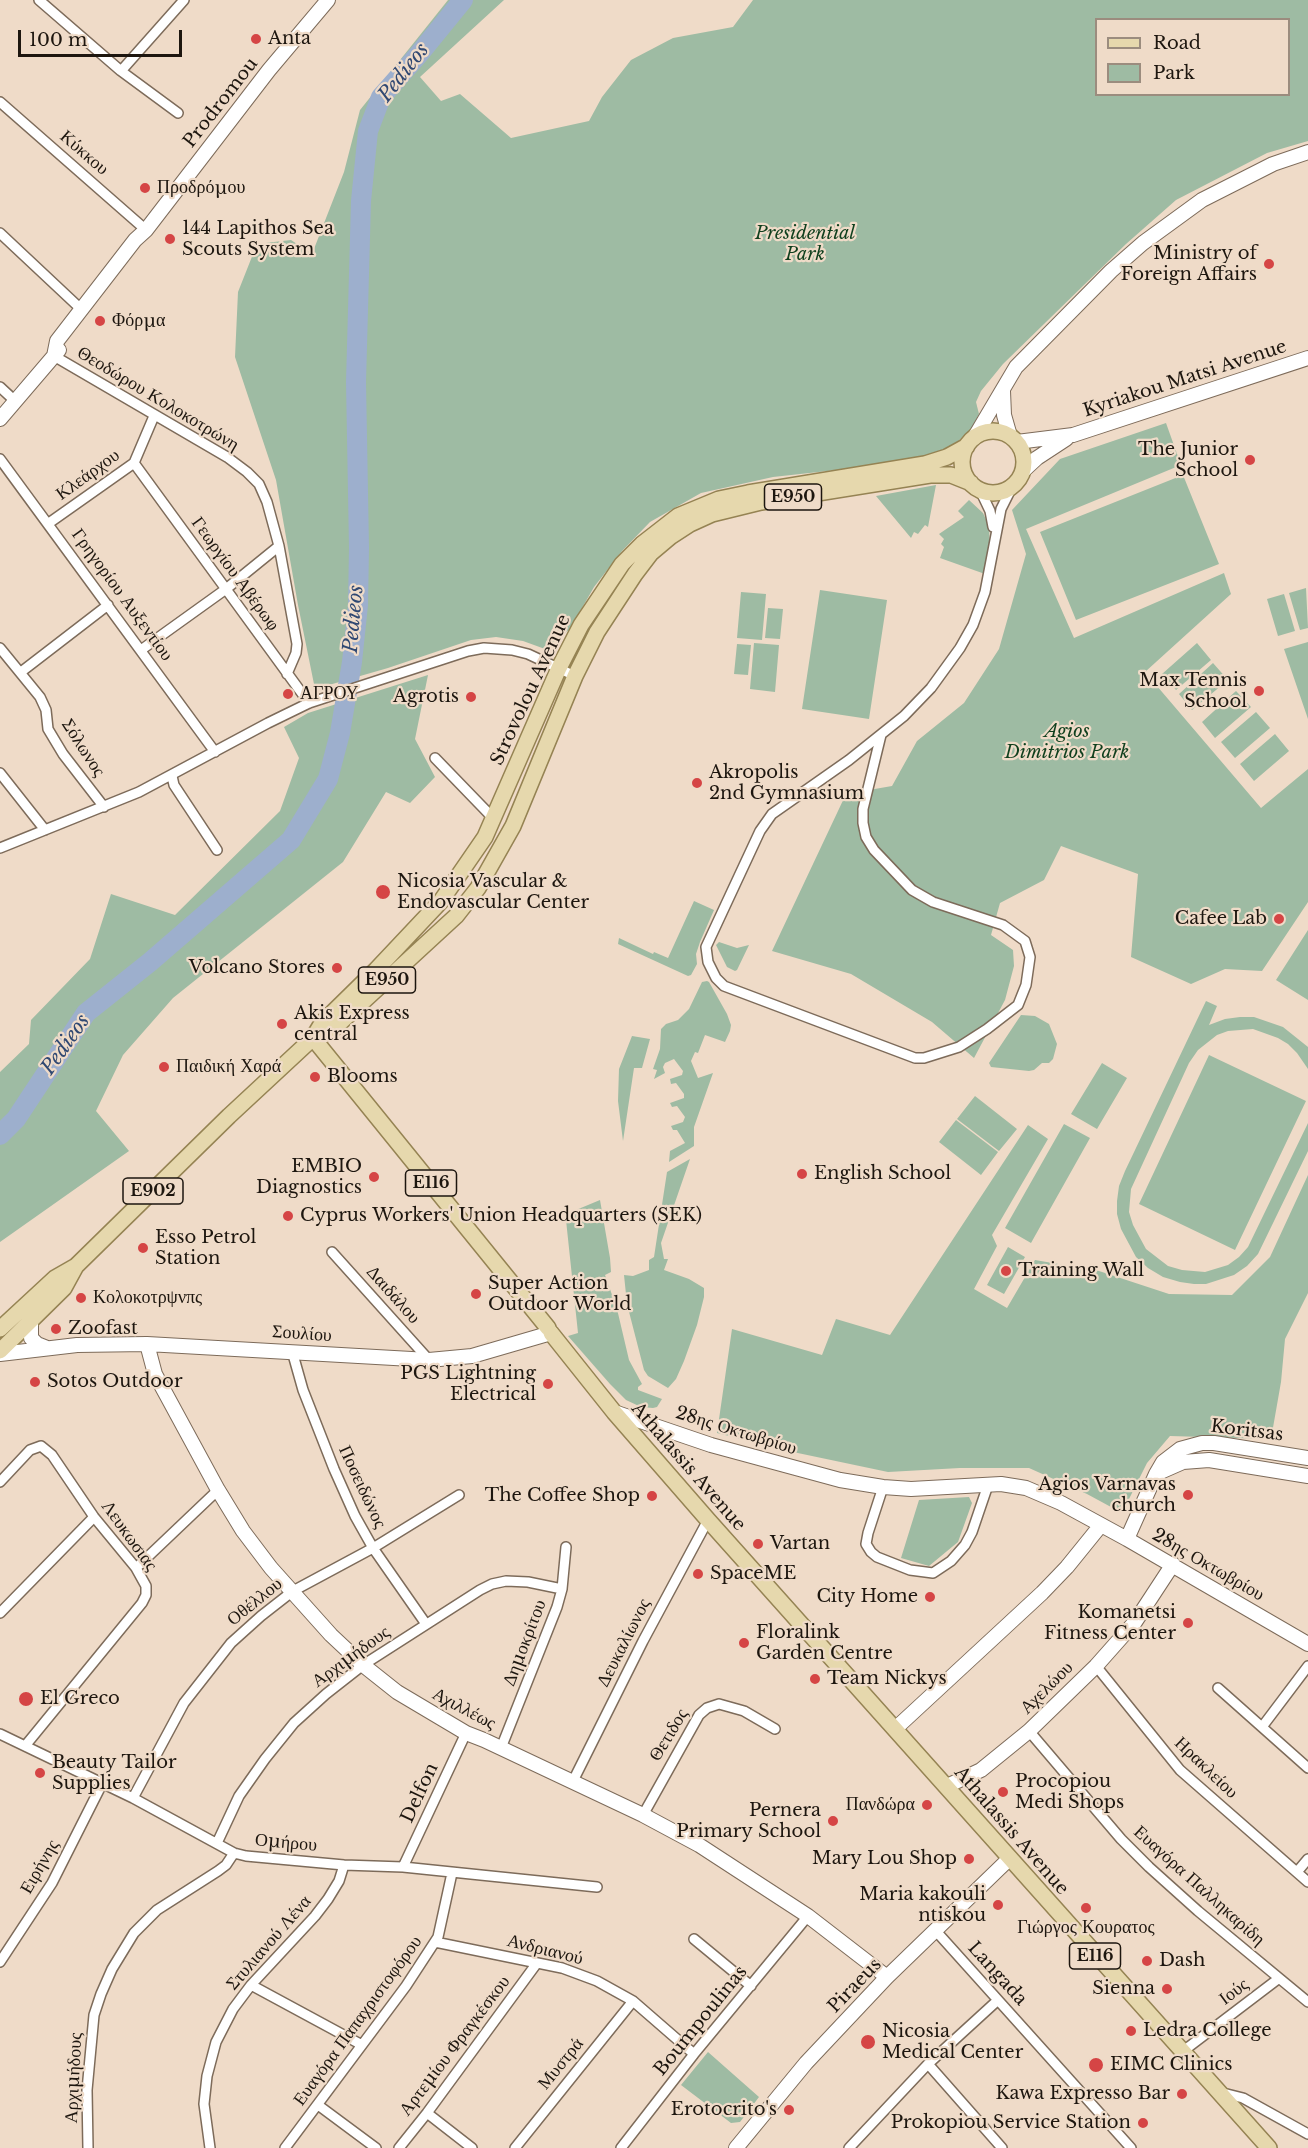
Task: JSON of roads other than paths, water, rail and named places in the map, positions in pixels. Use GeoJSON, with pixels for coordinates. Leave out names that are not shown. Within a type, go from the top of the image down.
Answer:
{"type":"FeatureCollection","features":[{"type":"Feature","properties":{"kind":"main road"},"geometry":{"type":"LineString","coordinates":[[990,431],[1013,439],[1023,452],[1023,471],[1012,487],[996,493],[975,487],[965,474],[962,462],[971,442],[990,431]]}},
{"type":"Feature","properties":{"kind":"main road","name":"Strovolou Avenue"},"geometry":{"type":"LineString","coordinates":[[0,1329],[55,1278],[76,1266],[229,1116],[314,1038],[322,1023],[441,901],[477,851],[494,819],[559,668],[581,625],[622,564],[642,544],[678,516],[719,500],[748,493],[925,464],[947,457],[971,442]]}},
{"type":"Feature","properties":{"kind":"main road","name":"Strovolou Avenue"},"geometry":{"type":"LineString","coordinates":[[314,1038],[330,1032],[456,916],[478,888],[513,826],[575,676],[597,632],[635,573],[651,554],[690,524],[734,507],[930,475],[951,475],[975,487]]}},
{"type":"Feature","properties":{"kind":"main road","name":"Athalassis Avenue"},"geometry":{"type":"LineString","coordinates":[[314,1038],[614,1412],[1269,2148]]}},
{"type":"Feature","properties":{"kind":"main road","name":"Strovolou Avenue"},"geometry":{"type":"LineString","coordinates":[[0,1353],[64,1288],[76,1266]]}},
{"type":"Feature","properties":{"kind":"street"},"geometry":{"type":"LineString","coordinates":[[39,0],[121,70],[178,113]]}},
{"type":"Feature","properties":{"kind":"street"},"geometry":{"type":"LineString","coordinates":[[121,70],[184,0]]}},
{"type":"Feature","properties":{"kind":"street","name":"Prodromou"},"geometry":{"type":"LineString","coordinates":[[54,356],[57,341],[323,2]]}},
{"type":"Feature","properties":{"kind":"street","name":"Κύκκου"},"geometry":{"type":"LineString","coordinates":[[0,102],[146,230]]}},
{"type":"Feature","properties":{"kind":"street"},"geometry":{"type":"LineString","coordinates":[[971,442],[1024,358],[1111,271],[1143,243],[1202,200],[1273,164],[1308,152]]}},
{"type":"Feature","properties":{"kind":"street","name":"Prodromou"},"geometry":{"type":"LineString","coordinates":[[0,419],[54,356],[140,246],[146,230]]}},
{"type":"Feature","properties":{"kind":"street"},"geometry":{"type":"LineString","coordinates":[[0,233],[82,310]]}},
{"type":"Feature","properties":{"kind":"street","name":"Θεοδώρου Κολοκοτρώνη"},"geometry":{"type":"LineString","coordinates":[[54,356],[227,457],[259,484],[267,502],[279,546],[297,644],[288,674]]}},
{"type":"Feature","properties":{"kind":"street","name":"Kyriakou Matsi Avenue"},"geometry":{"type":"LineString","coordinates":[[1013,439],[1073,435],[1308,358]]}},
{"type":"Feature","properties":{"kind":"street"},"geometry":{"type":"LineString","coordinates":[[0,387],[15,401]]}},
{"type":"Feature","properties":{"kind":"street"},"geometry":{"type":"LineString","coordinates":[[1003,389],[1004,415],[1013,439]]}},
{"type":"Feature","properties":{"kind":"street","name":"Κλεάρχου"},"geometry":{"type":"LineString","coordinates":[[49,523],[134,463],[154,416]]}},
{"type":"Feature","properties":{"kind":"street","name":"Kyriakou Matsi Avenue"},"geometry":{"type":"LineString","coordinates":[[1023,471],[1037,458],[1073,435]]}},
{"type":"Feature","properties":{"kind":"street","name":"Γρηγορίου Αυξεντίου"},"geometry":{"type":"LineString","coordinates":[[0,459],[215,752]]}},
{"type":"Feature","properties":{"kind":"street","name":"Γεωργίου Αβέρωφ"},"geometry":{"type":"LineString","coordinates":[[134,463],[309,703]]}},
{"type":"Feature","properties":{"kind":"street"},"geometry":{"type":"LineString","coordinates":[[975,487],[990,511],[994,545]]}},
{"type":"Feature","properties":{"kind":"street"},"geometry":{"type":"LineString","coordinates":[[881,735],[863,809],[866,837],[874,850],[912,891],[933,902],[1003,925],[1025,941],[1029,951],[1029,970],[1018,1005],[959,1047],[932,1057],[915,1058],[724,986],[716,978],[708,962],[706,956],[708,939],[764,823],[781,806],[824,777],[904,716],[932,688],[968,636],[985,592],[1001,509],[1012,487]]}},
{"type":"Feature","properties":{"kind":"street"},"geometry":{"type":"LineString","coordinates":[[141,650],[226,589],[279,546]]}},
{"type":"Feature","properties":{"kind":"street"},"geometry":{"type":"LineString","coordinates":[[21,672],[108,604]]}},
{"type":"Feature","properties":{"kind":"street","name":"Σόλωνος"},"geometry":{"type":"LineString","coordinates":[[0,648],[40,697],[46,710],[48,729],[104,807]]}},
{"type":"Feature","properties":{"kind":"street"},"geometry":{"type":"LineString","coordinates":[[0,848],[104,807],[172,776],[309,703],[468,651],[498,648],[528,654],[575,676]]}},
{"type":"Feature","properties":{"kind":"street"},"geometry":{"type":"LineString","coordinates":[[435,758],[494,819]]}},
{"type":"Feature","properties":{"kind":"street"},"geometry":{"type":"LineString","coordinates":[[0,773],[45,830]]}},
{"type":"Feature","properties":{"kind":"street"},"geometry":{"type":"LineString","coordinates":[[172,776],[174,785],[217,850]]}},
{"type":"Feature","properties":{"kind":"street"},"geometry":{"type":"LineString","coordinates":[[441,901],[456,916]]}},
{"type":"Feature","properties":{"kind":"street","name":"Δαιδάλου"},"geometry":{"type":"LineString","coordinates":[[332,1252],[429,1360]]}},
{"type":"Feature","properties":{"kind":"street"},"geometry":{"type":"LineString","coordinates":[[31,1321],[31,1338],[37,1344],[47,1348]]}},
{"type":"Feature","properties":{"kind":"street","name":"Σουλίου"},"geometry":{"type":"LineString","coordinates":[[0,1353],[106,1344],[147,1344],[429,1360],[472,1356],[550,1331]]}},
{"type":"Feature","properties":{"kind":"street","name":"Αχιλλέως"},"geometry":{"type":"LineString","coordinates":[[147,1344],[155,1374],[218,1490],[259,1554],[331,1635],[363,1665],[397,1692],[466,1733],[643,1815],[699,1845],[808,1916],[887,1977]]}},
{"type":"Feature","properties":{"kind":"street","name":"Ποσειδώνος"},"geometry":{"type":"LineString","coordinates":[[292,1351],[303,1390],[333,1469],[355,1516],[373,1548],[426,1624]]}},
{"type":"Feature","properties":{"kind":"street","name":"28ης Οκτωβρίου"},"geometry":{"type":"LineString","coordinates":[[614,1412],[711,1445],[840,1480],[911,1489],[1001,1484],[1026,1488],[1061,1503],[1173,1564],[1308,1644]]}},
{"type":"Feature","properties":{"kind":"street","name":"Koritsas"},"geometry":{"type":"LineString","coordinates":[[1127,1539],[1156,1474],[1172,1454],[1180,1449],[1202,1443],[1236,1445],[1308,1458]]}},
{"type":"Feature","properties":{"kind":"street","name":"Λευκωσιας"},"geometry":{"type":"LineString","coordinates":[[2,1477],[30,1450],[41,1446],[52,1455],[94,1517],[136,1568],[146,1586],[146,1595],[142,1603],[25,1746]]}},
{"type":"Feature","properties":{"kind":"street","name":"Koritsas"},"geometry":{"type":"LineString","coordinates":[[1156,1474],[1170,1466],[1197,1459],[1222,1461],[1308,1476]]}},
{"type":"Feature","properties":{"kind":"street"},"geometry":{"type":"LineString","coordinates":[[883,1487],[866,1544],[876,1557],[910,1570],[933,1574],[951,1561],[965,1545],[972,1532],[988,1485]]}},
{"type":"Feature","properties":{"kind":"street"},"geometry":{"type":"LineString","coordinates":[[136,1568],[218,1490]]}},
{"type":"Feature","properties":{"kind":"street","name":"Οθέλλου"},"geometry":{"type":"LineString","coordinates":[[133,1798],[184,1703],[231,1643],[293,1591],[373,1548],[459,1495]]}},
{"type":"Feature","properties":{"kind":"street"},"geometry":{"type":"LineString","coordinates":[[0,1613],[94,1517]]}},
{"type":"Feature","properties":{"kind":"street","name":"Δευκαλίωνος"},"geometry":{"type":"LineString","coordinates":[[572,1783],[643,1641],[708,1520]]}},
{"type":"Feature","properties":{"kind":"street"},"geometry":{"type":"LineString","coordinates":[[895,1729],[1042,1593],[1067,1567],[1101,1525]]}},
{"type":"Feature","properties":{"kind":"street","name":"Δημοκρίτου"},"geometry":{"type":"LineString","coordinates":[[501,1748],[548,1635],[562,1589],[566,1547]]}},
{"type":"Feature","properties":{"kind":"street","name":"Αχελώου"},"geometry":{"type":"LineString","coordinates":[[947,1786],[981,1770],[1029,1731],[1096,1665],[1135,1622],[1173,1564]]}},
{"type":"Feature","properties":{"kind":"street","name":"Αρχιμήδους"},"geometry":{"type":"LineString","coordinates":[[217,1843],[239,1796],[294,1723],[363,1665],[492,1584],[506,1581],[528,1582],[562,1589]]}},
{"type":"Feature","properties":{"kind":"street","name":"Ηρακλείου"},"geometry":{"type":"LineString","coordinates":[[1096,1665],[1180,1770],[1308,1882]]}},
{"type":"Feature","properties":{"kind":"street"},"geometry":{"type":"LineString","coordinates":[[1262,1728],[1308,1666]]}},
{"type":"Feature","properties":{"kind":"street"},"geometry":{"type":"LineString","coordinates":[[1218,1688],[1308,1768]]}},
{"type":"Feature","properties":{"kind":"street","name":"Θετιδος"},"geometry":{"type":"LineString","coordinates":[[643,1815],[699,1715],[707,1708],[719,1704],[744,1711],[775,1729]]}},
{"type":"Feature","properties":{"kind":"street","name":"Ευαγόρα Παλληκαρίδη"},"geometry":{"type":"LineString","coordinates":[[1029,1731],[1121,1839],[1149,1867],[1278,1979],[1308,2002]]}},
{"type":"Feature","properties":{"kind":"street","name":"Delfon"},"geometry":{"type":"LineString","coordinates":[[404,1867],[466,1733]]}},
{"type":"Feature","properties":{"kind":"street","name":"Ομήρου"},"geometry":{"type":"LineString","coordinates":[[0,1734],[133,1798],[234,1853],[256,1858],[404,1867],[597,1887]]}},
{"type":"Feature","properties":{"kind":"street","name":"Ειρήνης"},"geometry":{"type":"LineString","coordinates":[[0,1962],[52,1883],[102,1784]]}},
{"type":"Feature","properties":{"kind":"street","name":"Αρχιμήδους"},"geometry":{"type":"LineString","coordinates":[[88,2148],[87,2090],[94,2015],[100,1994],[112,1969],[134,1933],[157,1910],[218,1871],[226,1865],[234,1853]]}},
{"type":"Feature","properties":{"kind":"street","name":"Piraeus"},"geometry":{"type":"LineString","coordinates":[[741,2146],[806,2063],[887,1977],[1010,1858]]}},
{"type":"Feature","properties":{"kind":"street"},"geometry":{"type":"LineString","coordinates":[[1297,1872],[1308,1859]]}},
{"type":"Feature","properties":{"kind":"street","name":"Στυλιανού Λένα"},"geometry":{"type":"LineString","coordinates":[[210,2148],[204,2104],[210,2059],[216,2042],[251,1985],[315,1916],[339,1881],[344,1865]]}},
{"type":"Feature","properties":{"kind":"street","name":"Ευαγόρα Παπαχριστοφόρου"},"geometry":{"type":"LineString","coordinates":[[285,2148],[406,1986],[435,1942],[452,1873]]}},
{"type":"Feature","properties":{"kind":"street","name":"Boumpoulinas"},"geometry":{"type":"LineString","coordinates":[[621,2148],[694,2054],[808,1916]]}},
{"type":"Feature","properties":{"kind":"street","name":"Langada"},"geometry":{"type":"LineString","coordinates":[[935,1930],[1131,2148]]}},
{"type":"Feature","properties":{"kind":"street"},"geometry":{"type":"LineString","coordinates":[[694,1939],[751,1986]]}},
{"type":"Feature","properties":{"kind":"street","name":"Ανδριανού"},"geometry":{"type":"LineString","coordinates":[[435,1942],[562,1968],[597,1982],[633,2001],[694,2054]]}},
{"type":"Feature","properties":{"kind":"street","name":"Αρτεμίου Φραγκέσκου"},"geometry":{"type":"LineString","coordinates":[[399,2148],[427,2114],[537,1963]]}},
{"type":"Feature","properties":{"kind":"street","name":"Ιούς"},"geometry":{"type":"LineString","coordinates":[[1182,2052],[1278,1979]]}},
{"type":"Feature","properties":{"kind":"street"},"geometry":{"type":"LineString","coordinates":[[251,1985],[362,2045]]}},
{"type":"Feature","properties":{"kind":"street"},"geometry":{"type":"LineString","coordinates":[[849,2148],[928,2064],[998,2000]]}},
{"type":"Feature","properties":{"kind":"street","name":"Μυστρά"},"geometry":{"type":"LineString","coordinates":[[515,2148],[633,2001]]}},
{"type":"Feature","properties":{"kind":"street"},"geometry":{"type":"LineString","coordinates":[[928,2064],[996,2146]]}},
{"type":"Feature","properties":{"kind":"street"},"geometry":{"type":"LineString","coordinates":[[1218,2091],[1243,2098],[1308,2134]]}},
{"type":"Feature","properties":{"kind":"street"},"geometry":{"type":"LineString","coordinates":[[318,2105],[376,2148]]}},
{"type":"Feature","properties":{"kind":"street"},"geometry":{"type":"LineString","coordinates":[[427,2114],[472,2148]]}},
{"type":"Feature","properties":{"kind":"waterway","name":"Pedieos"},"geometry":{"type":"LineString","coordinates":[[0,1135],[16,1119],[86,1013],[150,962],[291,840],[328,779],[340,733],[352,662],[358,605],[356,382],[361,201],[368,131],[381,97],[463,0]]}},
{"type":"Feature","properties":{"kind":"place","name":"Anta"},"geometry":{"type":"Point","coordinates":[256,39]}},
{"type":"Feature","properties":{"kind":"place","name":"Προδρόμου"},"geometry":{"type":"Point","coordinates":[145,188]}},
{"type":"Feature","properties":{"kind":"place","name":"144 Lapithos Sea Scouts System"},"geometry":{"type":"Point","coordinates":[170,239]}},
{"type":"Feature","properties":{"kind":"place","name":"Ministry of Foreign Affairs"},"geometry":{"type":"Point","coordinates":[1269,264]}},
{"type":"Feature","properties":{"kind":"place","name":"Φόρμα"},"geometry":{"type":"Point","coordinates":[100,321]}},
{"type":"Feature","properties":{"kind":"place","name":"The Junior School"},"geometry":{"type":"Point","coordinates":[1250,460]}},
{"type":"Feature","properties":{"kind":"place","name":"Max Tennis School"},"geometry":{"type":"Point","coordinates":[1259,691]}},
{"type":"Feature","properties":{"kind":"place","name":"ΑΓΡΟΥ"},"geometry":{"type":"Point","coordinates":[288,694]}},
{"type":"Feature","properties":{"kind":"place","name":"Agrotis"},"geometry":{"type":"Point","coordinates":[471,697]}},
{"type":"Feature","properties":{"kind":"place","name":"Akropolis 2nd Gymnasium"},"geometry":{"type":"Point","coordinates":[697,783]}},
{"type":"Feature","properties":{"kind":"place","name":"Nicosia Vascular & Endovascular Center"},"geometry":{"type":"Point","coordinates":[383,892]}},
{"type":"Feature","properties":{"kind":"place","name":"Cafee Lab"},"geometry":{"type":"Point","coordinates":[1279,919]}},
{"type":"Feature","properties":{"kind":"place","name":"Volcano Stores"},"geometry":{"type":"Point","coordinates":[337,968]}},
{"type":"Feature","properties":{"kind":"place","name":"Akis Express central"},"geometry":{"type":"Point","coordinates":[282,1024]}},
{"type":"Feature","properties":{"kind":"place","name":"Παιδική Χαρά"},"geometry":{"type":"Point","coordinates":[164,1067]}},
{"type":"Feature","properties":{"kind":"place","name":"Blooms"},"geometry":{"type":"Point","coordinates":[315,1077]}},
{"type":"Feature","properties":{"kind":"place","name":"English School"},"geometry":{"type":"Point","coordinates":[802,1174]}},
{"type":"Feature","properties":{"kind":"place","name":"EMBIO Diagnostics"},"geometry":{"type":"Point","coordinates":[374,1177]}},
{"type":"Feature","properties":{"kind":"place","name":"Cyprus Workers' Union Headquarters (SEK)"},"geometry":{"type":"Point","coordinates":[288,1216]}},
{"type":"Feature","properties":{"kind":"place","name":"Esso Petrol Station"},"geometry":{"type":"Point","coordinates":[143,1248]}},
{"type":"Feature","properties":{"kind":"place","name":"Training Wall"},"geometry":{"type":"Point","coordinates":[1006,1271]}},
{"type":"Feature","properties":{"kind":"place","name":"Super Action Outdoor World"},"geometry":{"type":"Point","coordinates":[476,1294]}},
{"type":"Feature","properties":{"kind":"place","name":"Κολοκοτρψνπς"},"geometry":{"type":"Point","coordinates":[81,1298]}},
{"type":"Feature","properties":{"kind":"place","name":"Zoofast"},"geometry":{"type":"Point","coordinates":[56,1329]}},
{"type":"Feature","properties":{"kind":"place","name":"Sotos Outdoor"},"geometry":{"type":"Point","coordinates":[35,1382]}},
{"type":"Feature","properties":{"kind":"place","name":"PGS Lightning Electrical"},"geometry":{"type":"Point","coordinates":[548,1384]}},
{"type":"Feature","properties":{"kind":"place","name":"Agios Varnavas church"},"geometry":{"type":"Point","coordinates":[1188,1495]}},
{"type":"Feature","properties":{"kind":"place","name":"The Coffee Shop"},"geometry":{"type":"Point","coordinates":[652,1496]}},
{"type":"Feature","properties":{"kind":"place","name":"Vartan"},"geometry":{"type":"Point","coordinates":[758,1544]}},
{"type":"Feature","properties":{"kind":"place","name":"SpaceME"},"geometry":{"type":"Point","coordinates":[698,1574]}},
{"type":"Feature","properties":{"kind":"place","name":"City Home"},"geometry":{"type":"Point","coordinates":[930,1597]}},
{"type":"Feature","properties":{"kind":"place","name":"Komanetsi Fitness Center"},"geometry":{"type":"Point","coordinates":[1188,1623]}},
{"type":"Feature","properties":{"kind":"place","name":"Floralink Garden Centre"},"geometry":{"type":"Point","coordinates":[744,1643]}},
{"type":"Feature","properties":{"kind":"place","name":"Team Nickys"},"geometry":{"type":"Point","coordinates":[815,1679]}},
{"type":"Feature","properties":{"kind":"place","name":"El Greco"},"geometry":{"type":"Point","coordinates":[26,1699]}},
{"type":"Feature","properties":{"kind":"place","name":"Beauty Tailor Supplies"},"geometry":{"type":"Point","coordinates":[40,1773]}},
{"type":"Feature","properties":{"kind":"place","name":"Procopiou Medi Shops"},"geometry":{"type":"Point","coordinates":[1003,1792]}},
{"type":"Feature","properties":{"kind":"place","name":"Πανδώρα"},"geometry":{"type":"Point","coordinates":[927,1805]}},
{"type":"Feature","properties":{"kind":"place","name":"Pernera Primary School"},"geometry":{"type":"Point","coordinates":[833,1821]}},
{"type":"Feature","properties":{"kind":"place","name":"Mary Lou Shop"},"geometry":{"type":"Point","coordinates":[969,1859]}},
{"type":"Feature","properties":{"kind":"place","name":"Maria kakouli ntiskou"},"geometry":{"type":"Point","coordinates":[998,1905]}},
{"type":"Feature","properties":{"kind":"place","name":"Γιώργος Κουρατος"},"geometry":{"type":"Point","coordinates":[1086,1908]}},
{"type":"Feature","properties":{"kind":"place","name":"Dash"},"geometry":{"type":"Point","coordinates":[1147,1961]}},
{"type":"Feature","properties":{"kind":"place","name":"Sienna"},"geometry":{"type":"Point","coordinates":[1167,1989]}},
{"type":"Feature","properties":{"kind":"place","name":"Ledra College"},"geometry":{"type":"Point","coordinates":[1131,2031]}},
{"type":"Feature","properties":{"kind":"place","name":"Nicosia Medical Center"},"geometry":{"type":"Point","coordinates":[868,2042]}},
{"type":"Feature","properties":{"kind":"place","name":"EIMC Clinics"},"geometry":{"type":"Point","coordinates":[1096,2065]}},
{"type":"Feature","properties":{"kind":"place","name":"Kawa Expresso Bar"},"geometry":{"type":"Point","coordinates":[1182,2094]}},
{"type":"Feature","properties":{"kind":"place","name":"Erotocrito's"},"geometry":{"type":"Point","coordinates":[789,2110]}},
{"type":"Feature","properties":{"kind":"place","name":"Prokopiou Service Station"},"geometry":{"type":"Point","coordinates":[1143,2123]}},
{"type":"Feature","properties":{"kind":"park label","name":"Presidential Park"},"geometry":{"type":"Point","coordinates":[805,244]}},
{"type":"Feature","properties":{"kind":"park label","name":"Agios Dimitrios Park"},"geometry":{"type":"Point","coordinates":[1067,742]}}]}
